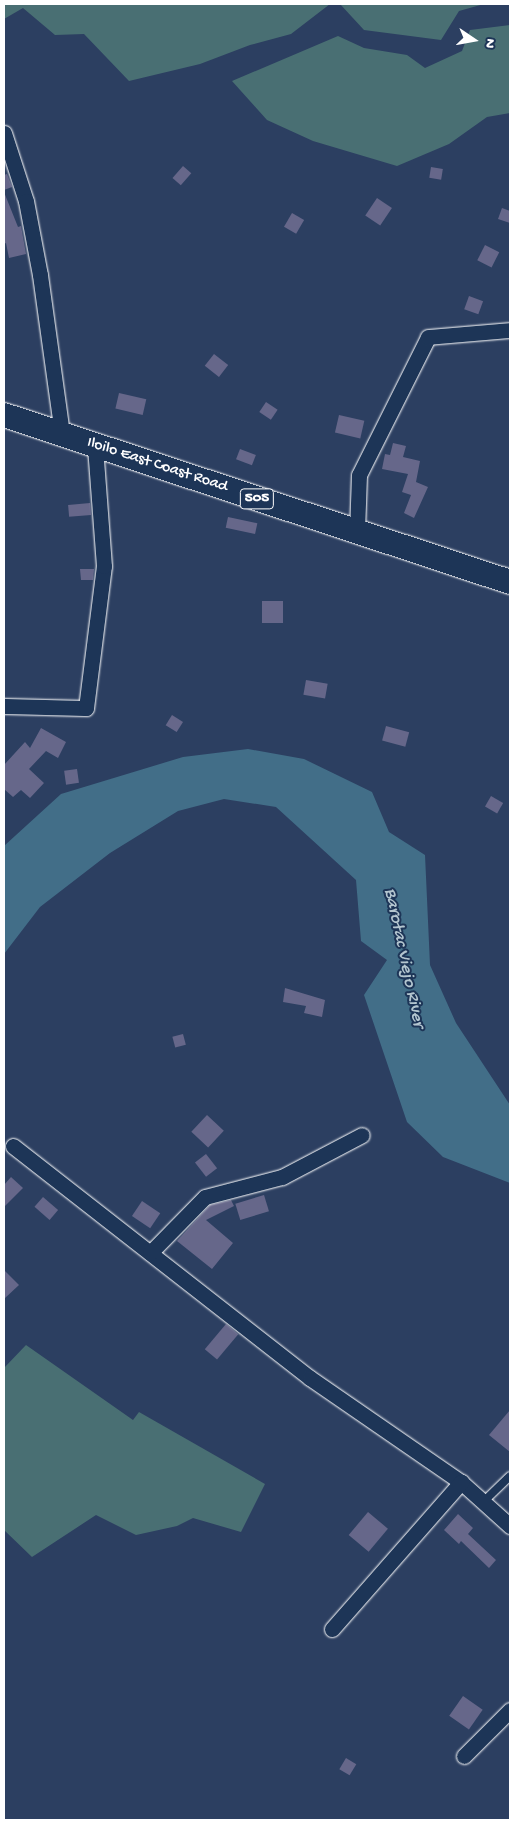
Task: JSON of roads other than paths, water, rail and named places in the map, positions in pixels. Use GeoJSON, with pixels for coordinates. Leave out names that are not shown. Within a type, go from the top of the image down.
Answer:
{"type":"FeatureCollection","features":[{"type":"Feature","properties":{"kind":"main road","name":"Iloilo East Coast Road"},"geometry":{"type":"LineString","coordinates":[[4,415],[510,582]]}},
{"type":"Feature","properties":{"kind":"street"},"geometry":{"type":"LineString","coordinates":[[4,133],[26,201],[40,275],[62,434]]}},
{"type":"Feature","properties":{"kind":"street"},"geometry":{"type":"LineString","coordinates":[[357,532],[359,475],[428,337],[510,330]]}},
{"type":"Feature","properties":{"kind":"street"},"geometry":{"type":"LineString","coordinates":[[4,706],[86,708],[104,566],[95,445]]}},
{"type":"Feature","properties":{"kind":"street"},"geometry":{"type":"LineString","coordinates":[[150,1254],[205,1197],[282,1177],[362,1135]]}},
{"type":"Feature","properties":{"kind":"street"},"geometry":{"type":"LineString","coordinates":[[13,1146],[310,1378],[461,1482],[510,1526]]}},
{"type":"Feature","properties":{"kind":"street"},"geometry":{"type":"LineString","coordinates":[[332,1629],[461,1482]]}},
{"type":"Feature","properties":{"kind":"street"},"geometry":{"type":"LineString","coordinates":[[464,1756],[510,1710]]}},
{"type":"Feature","properties":{"kind":"lane"},"geometry":{"type":"LineString","coordinates":[[483,1502],[510,1476]]}},
{"type":"Feature","properties":{"kind":"water","name":"Barotac Viejo River"},"geometry":{"type":"Polygon","coordinates":[[[248,749],[304,759],[372,792],[389,832],[425,855],[430,965],[456,1023],[510,1105],[510,1183],[443,1157],[407,1122],[364,995],[387,960],[361,941],[356,880],[276,807],[224,799],[178,811],[110,853],[40,907],[4,954],[4,846],[61,794],[183,757],[248,749]]]}}]}
